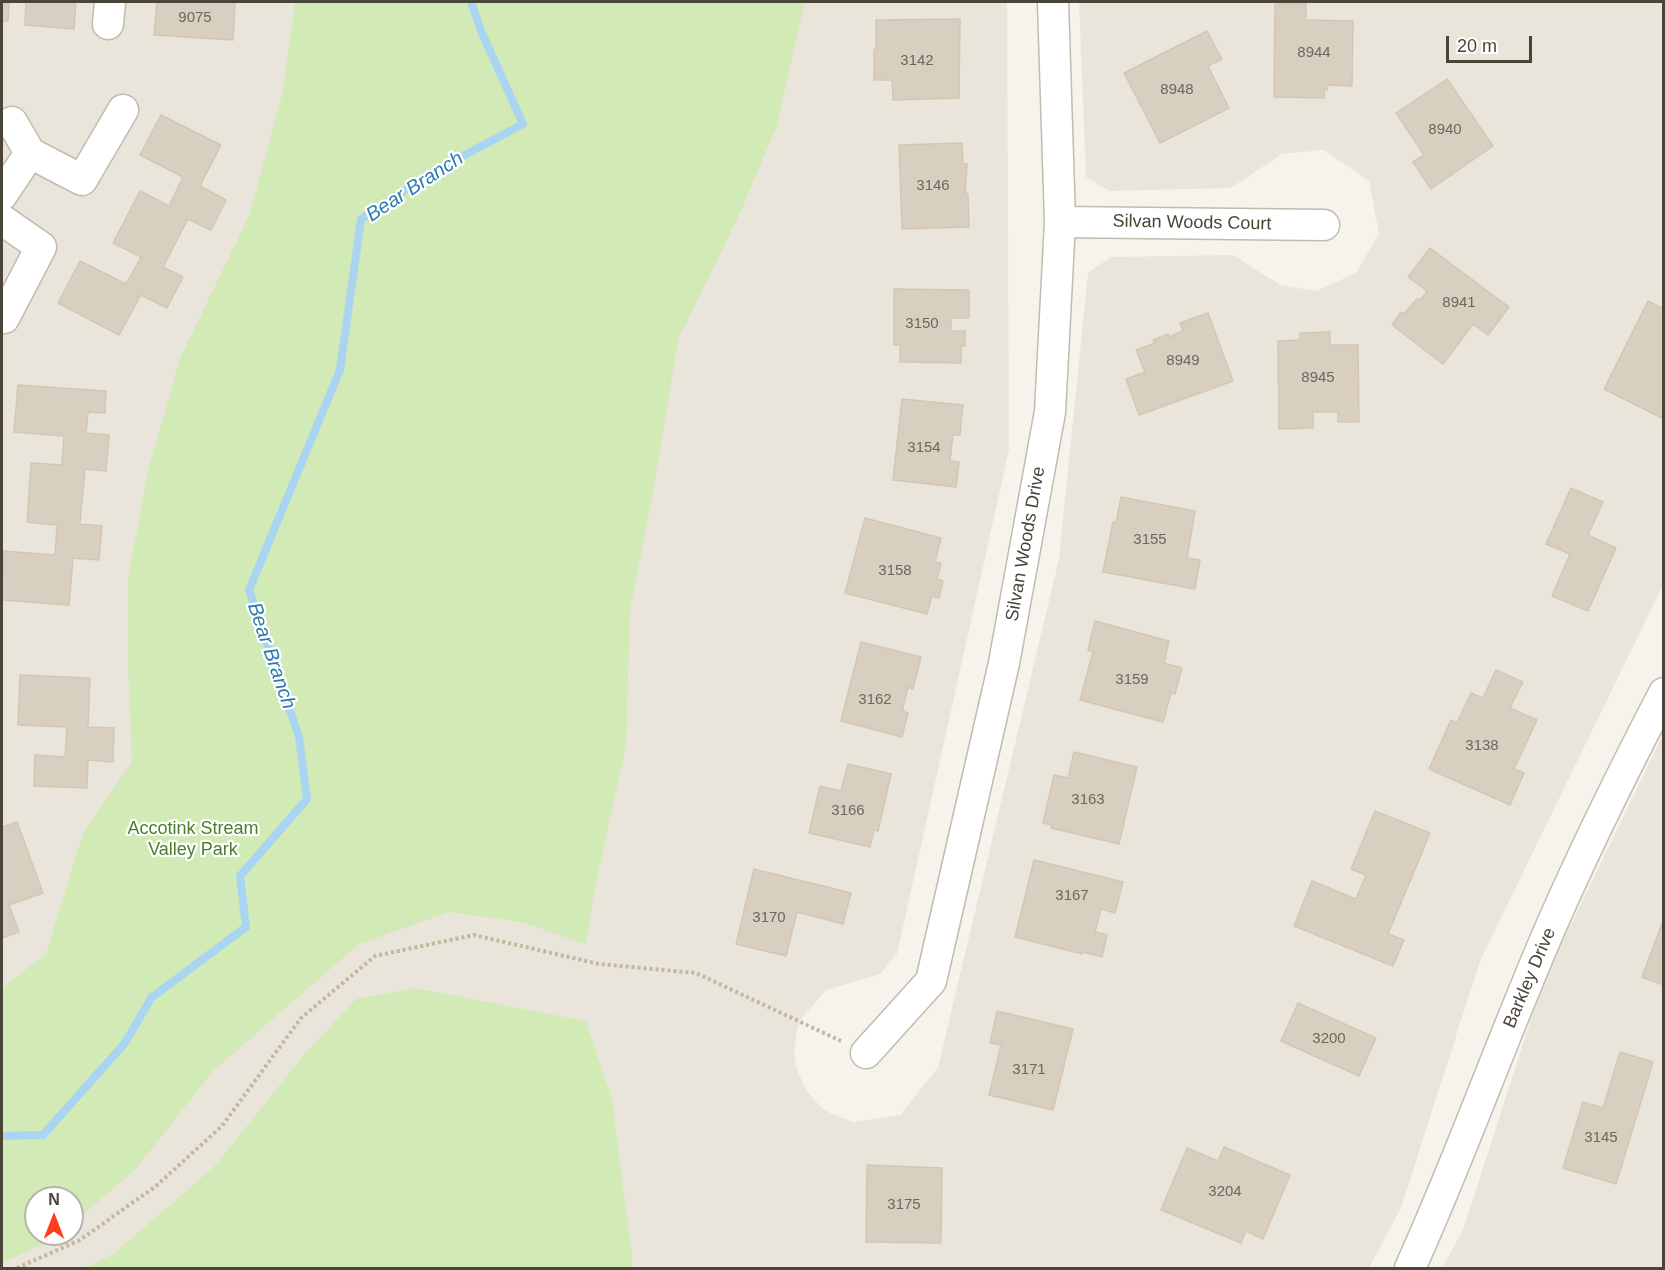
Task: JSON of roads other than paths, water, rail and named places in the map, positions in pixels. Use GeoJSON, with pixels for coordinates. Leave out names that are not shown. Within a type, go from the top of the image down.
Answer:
{"type":"FeatureCollection","features":[{"type":"Feature","properties":{"kind":"street","name":"Silvan Woods Drive"},"geometry":{"type":"LineString","coordinates":[[866,1053],[931,981],[1004,663],[1050,412],[1060,222],[1053,2]]}},
{"type":"Feature","properties":{"kind":"street"},"geometry":{"type":"LineString","coordinates":[[12,122],[30,153],[82,180],[123,110]]}},
{"type":"Feature","properties":{"kind":"street"},"geometry":{"type":"LineString","coordinates":[[2,195],[30,153]]}},
{"type":"Feature","properties":{"kind":"street"},"geometry":{"type":"LineString","coordinates":[[2,220],[41,248],[4,318]]}},
{"type":"Feature","properties":{"kind":"street","name":"Silvan Woods Court"},"geometry":{"type":"LineString","coordinates":[[1060,222],[1324,225]]}},
{"type":"Feature","properties":{"kind":"street","name":"Barkley Drive"},"geometry":{"type":"LineString","coordinates":[[1410,1269],[1438,1207],[1526,985],[1570,883],[1664,693]]}},
{"type":"Feature","properties":{"kind":"waterway","name":"Bear Branch"},"geometry":{"type":"LineString","coordinates":[[2,1136],[43,1135],[125,1043],[151,998],[246,927],[240,876],[307,799],[299,737],[249,590],[340,370],[361,219],[433,172],[523,124],[481,31],[471,2]]}},
{"type":"Feature","properties":{"kind":"park label","name":"Accotink Stream Valley Park"},"geometry":{"type":"Point","coordinates":[193,839]}}]}
